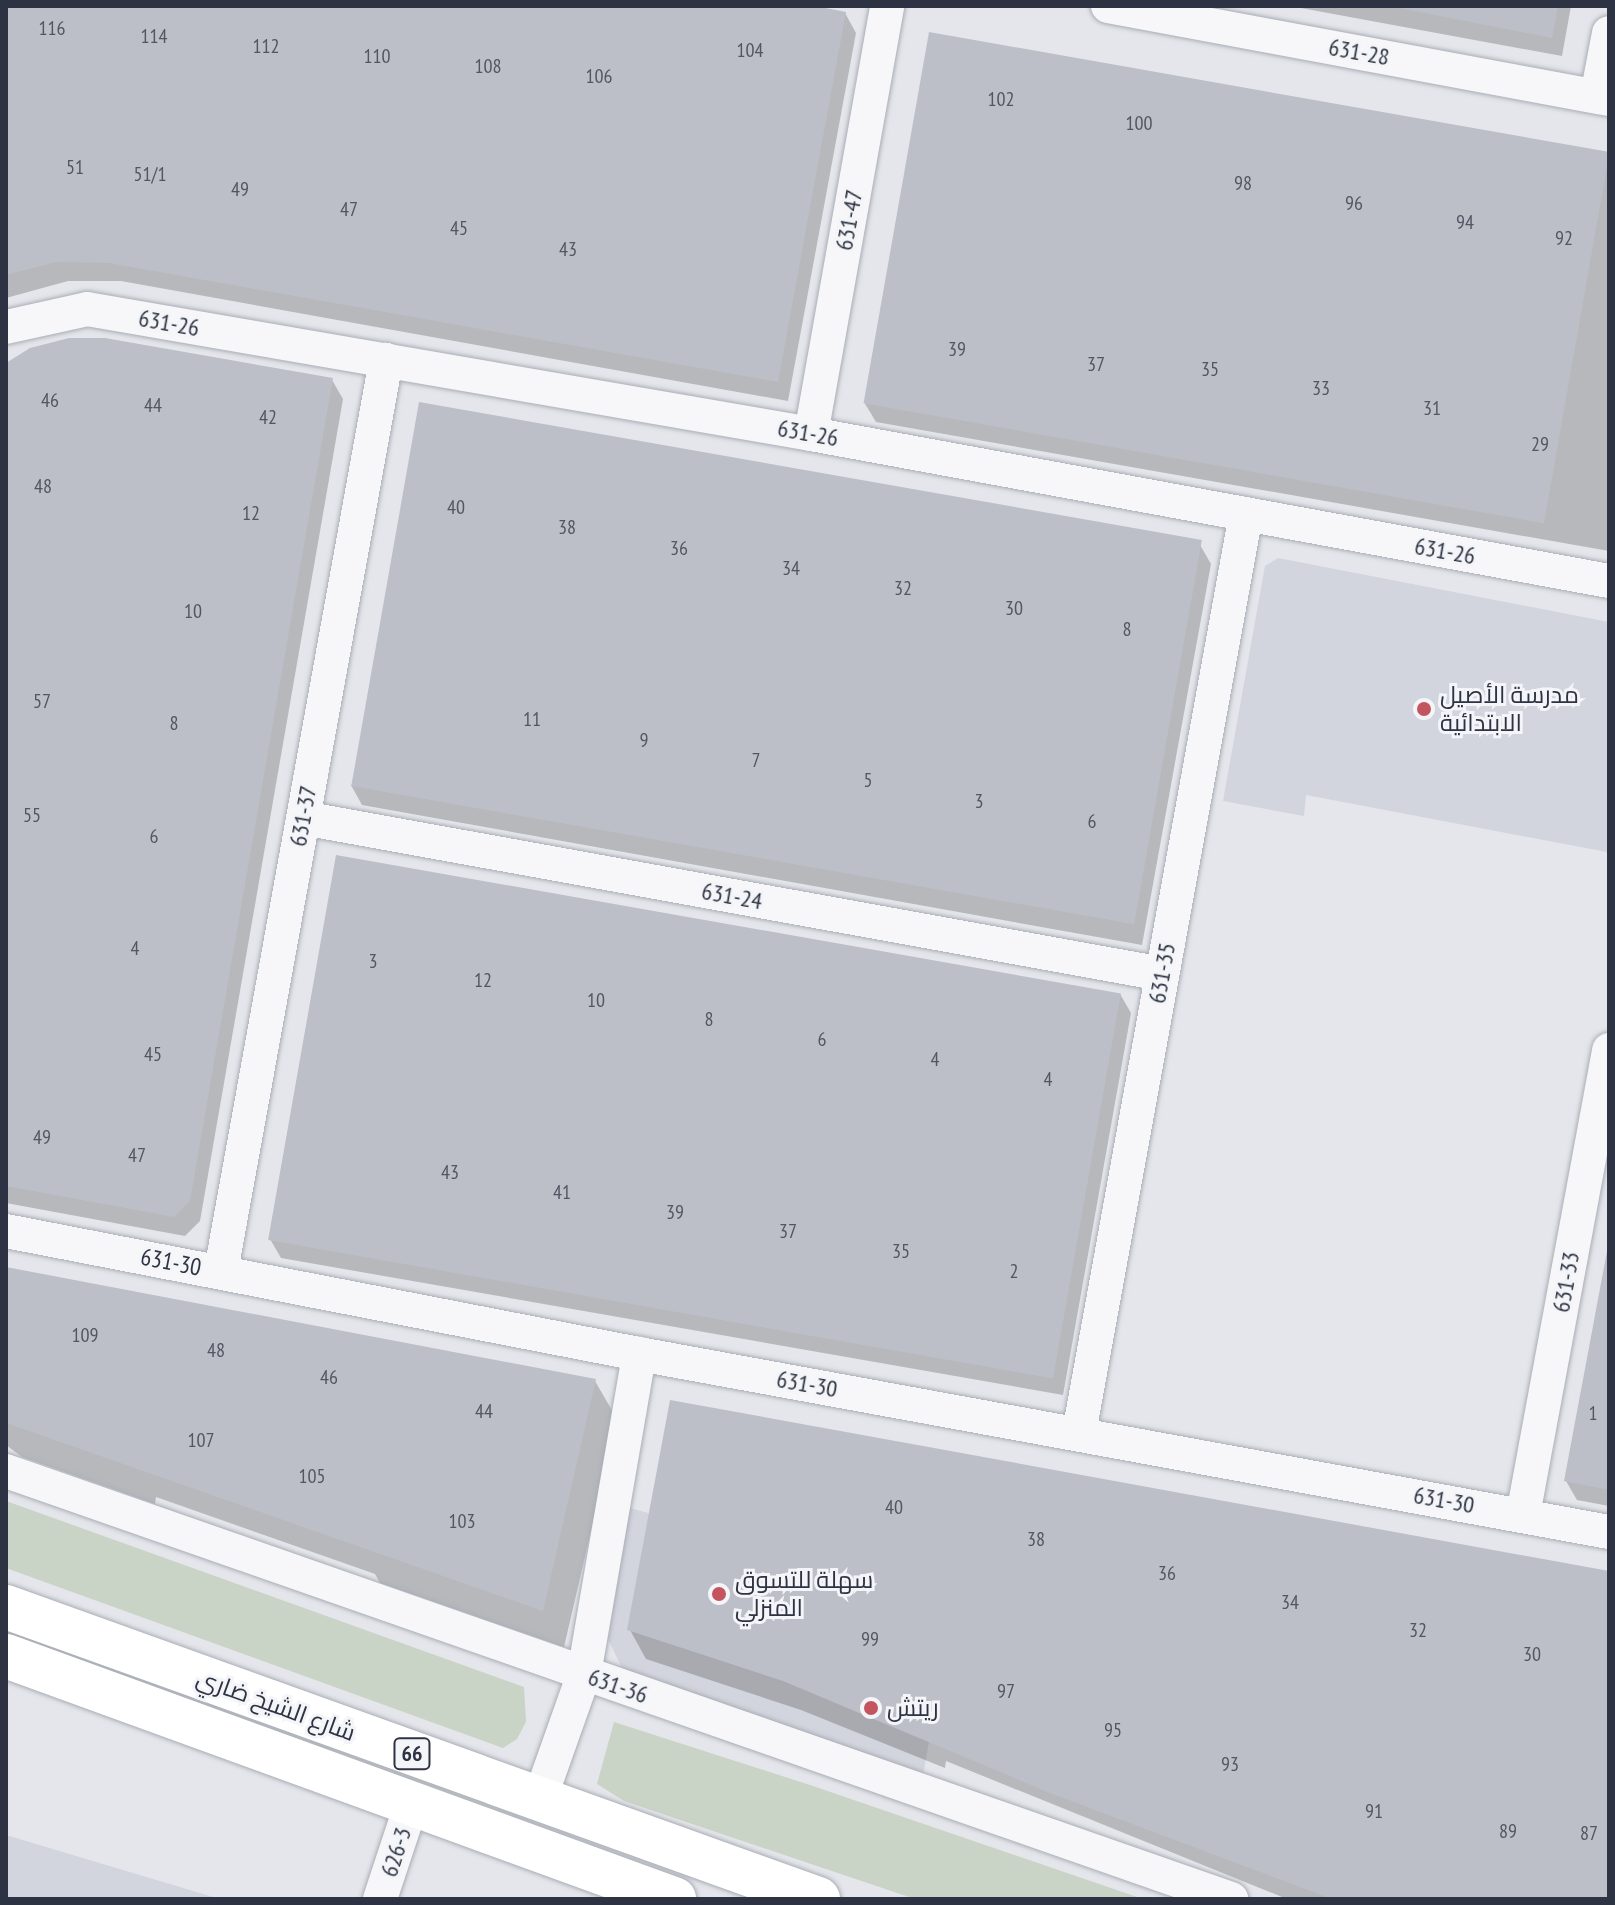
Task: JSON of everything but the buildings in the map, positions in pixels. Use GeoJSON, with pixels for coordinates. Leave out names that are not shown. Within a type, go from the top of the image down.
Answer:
{"type":"FeatureCollection","features":[{"type":"Feature","properties":{"kind":"main road","name":"شارع الشيخ ضاري"},"geometry":{"type":"LineString","coordinates":[[6,1607],[818,1899]]}},
{"type":"Feature","properties":{"kind":"main road","name":"شارع الشيخ ضاري"},"geometry":{"type":"LineString","coordinates":[[6,1656],[674,1899]]}},
{"type":"Feature","properties":{"kind":"street","name":"631-47"},"geometry":{"type":"LineString","coordinates":[[811,434],[887,6]]}},
{"type":"Feature","properties":{"kind":"street","name":"631-28"},"geometry":{"type":"LineString","coordinates":[[1108,6],[1603,98]]}},
{"type":"Feature","properties":{"kind":"street"},"geometry":{"type":"LineString","coordinates":[[1603,98],[1609,33]]}},
{"type":"Feature","properties":{"kind":"street","name":"631-26"},"geometry":{"type":"LineString","coordinates":[[6,327],[87,309],[811,434],[1609,581]]}},
{"type":"Feature","properties":{"kind":"street","name":"631-37"},"geometry":{"type":"LineString","coordinates":[[221,1271],[386,360]]}},
{"type":"Feature","properties":{"kind":"street","name":"631-35"},"geometry":{"type":"LineString","coordinates":[[1079,1433],[1246,514]]}},
{"type":"Feature","properties":{"kind":"street","name":"631-24"},"geometry":{"type":"LineString","coordinates":[[303,818],[1162,974]]}},
{"type":"Feature","properties":{"kind":"street","name":"631-33"},"geometry":{"type":"LineString","coordinates":[[1523,1515],[1608,1057]]}},
{"type":"Feature","properties":{"kind":"street","name":"631-30"},"geometry":{"type":"LineString","coordinates":[[6,1231],[639,1354],[1609,1532]]}},
{"type":"Feature","properties":{"kind":"street"},"geometry":{"type":"LineString","coordinates":[[539,1801],[584,1674],[639,1354]]}},
{"type":"Feature","properties":{"kind":"street","name":"631-36"},"geometry":{"type":"LineString","coordinates":[[6,1471],[1231,1899]]}},
{"type":"Feature","properties":{"kind":"street","name":"626-3"},"geometry":{"type":"LineString","coordinates":[[380,1899],[411,1805]]}},
{"type":"Feature","properties":{"kind":"shaded area","name":"مدرسة الأصيل الابتدائية"},"geometry":{"type":"Polygon","coordinates":[[[1278,558],[1609,622],[1607,852],[1306,795],[1304,816],[1223,801],[1265,566],[1278,558]]]}},
{"type":"Feature","properties":{"kind":"shaded area"},"geometry":{"type":"Polygon","coordinates":[[[630,1508],[954,1597],[923,1776],[623,1670],[608,1639],[630,1508]]]}},
{"type":"Feature","properties":{"kind":"shaded area"},"geometry":{"type":"Polygon","coordinates":[[[6,1835],[220,1899],[6,1899],[6,1835]]]}},
{"type":"Feature","properties":{"kind":"green space"},"geometry":{"type":"Polygon","coordinates":[[[6,1501],[524,1687],[526,1722],[517,1739],[503,1748],[6,1568],[6,1501]]]}},
{"type":"Feature","properties":{"kind":"green space"},"geometry":{"type":"Polygon","coordinates":[[[614,1722],[810,1785],[1143,1899],[915,1899],[624,1801],[597,1784],[614,1722]]]}},
{"type":"Feature","properties":{"kind":"place","name":"مدرسة الأصيل الابتدائية"},"geometry":{"type":"Point","coordinates":[1424,709]}},
{"type":"Feature","properties":{"kind":"place","name":"سهلة للتسوق المنزلي"},"geometry":{"type":"Point","coordinates":[719,1594]}},
{"type":"Feature","properties":{"kind":"place","name":"ريتش"},"geometry":{"type":"Point","coordinates":[871,1708]}}]}
